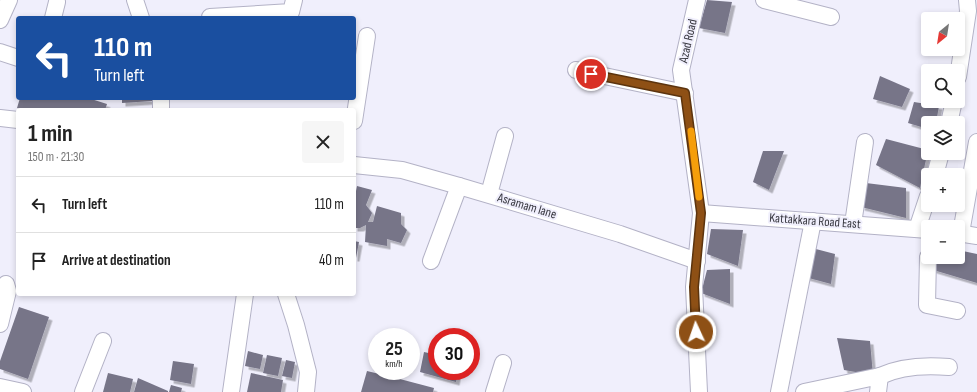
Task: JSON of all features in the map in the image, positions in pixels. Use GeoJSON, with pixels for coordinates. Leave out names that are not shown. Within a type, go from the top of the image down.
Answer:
{"type":"FeatureCollection","features":[{"type":"Feature","properties":{"kind":"street"},"geometry":{"type":"LineString","coordinates":[[0,20],[9,0]]}},
{"type":"Feature","properties":{"kind":"street"},"geometry":{"type":"LineString","coordinates":[[135,0],[140,16]]}},
{"type":"Feature","properties":{"kind":"street"},"geometry":{"type":"LineString","coordinates":[[226,16],[291,12],[294,0]]}},
{"type":"Feature","properties":{"kind":"street","name":"Azad Road"},"geometry":{"type":"LineString","coordinates":[[697,0],[681,70],[701,213],[694,287],[699,392]]}},
{"type":"Feature","properties":{"kind":"street"},"geometry":{"type":"LineString","coordinates":[[764,0],[831,17]]}},
{"type":"Feature","properties":{"kind":"street"},"geometry":{"type":"LineString","coordinates":[[961,64],[972,19],[967,0]]}},
{"type":"Feature","properties":{"kind":"street"},"geometry":{"type":"LineString","coordinates":[[54,16],[57,2]]}},
{"type":"Feature","properties":{"kind":"street"},"geometry":{"type":"LineString","coordinates":[[356,108],[367,36]]}},
{"type":"Feature","properties":{"kind":"street"},"geometry":{"type":"LineString","coordinates":[[0,52],[16,57]]}},
{"type":"Feature","properties":{"kind":"street"},"geometry":{"type":"LineString","coordinates":[[576,70],[685,93]]}},
{"type":"Feature","properties":{"kind":"street"},"geometry":{"type":"LineString","coordinates":[[0,118],[16,120]]}},
{"type":"Feature","properties":{"kind":"street"},"geometry":{"type":"LineString","coordinates":[[489,194],[505,136]]}},
{"type":"Feature","properties":{"kind":"street"},"geometry":{"type":"LineString","coordinates":[[853,224],[865,142]]}},
{"type":"Feature","properties":{"kind":"street"},"geometry":{"type":"LineString","coordinates":[[962,220],[977,142]]}},
{"type":"Feature","properties":{"kind":"street","name":"Asramam lane"},"geometry":{"type":"LineString","coordinates":[[356,165],[402,170],[489,194],[620,234],[696,261]]}},
{"type":"Feature","properties":{"kind":"street"},"geometry":{"type":"LineString","coordinates":[[431,261],[459,186]]}},
{"type":"Feature","properties":{"kind":"street","name":"Kattakkara Road East"},"geometry":{"type":"LineString","coordinates":[[701,213],[921,229]]}},
{"type":"Feature","properties":{"kind":"street"},"geometry":{"type":"LineString","coordinates":[[779,392],[813,221]]}},
{"type":"Feature","properties":{"kind":"street"},"geometry":{"type":"LineString","coordinates":[[965,234],[977,236]]}},
{"type":"Feature","properties":{"kind":"street"},"geometry":{"type":"LineString","coordinates":[[928,264],[927,305],[957,311]]}},
{"type":"Feature","properties":{"kind":"street"},"geometry":{"type":"LineString","coordinates":[[0,324],[8,291],[6,284]]}},
{"type":"Feature","properties":{"kind":"street"},"geometry":{"type":"LineString","coordinates":[[231,392],[245,296]]}},
{"type":"Feature","properties":{"kind":"street"},"geometry":{"type":"LineString","coordinates":[[287,296],[308,372],[306,392]]}},
{"type":"Feature","properties":{"kind":"street"},"geometry":{"type":"LineString","coordinates":[[83,392],[103,341]]}},
{"type":"Feature","properties":{"kind":"street"},"geometry":{"type":"LineString","coordinates":[[494,392],[503,363]]}},
{"type":"Feature","properties":{"kind":"street"},"geometry":{"type":"LineString","coordinates":[[804,392],[880,376],[894,369],[932,365],[949,366]]}},
{"type":"Feature","properties":{"kind":"street"},"geometry":{"type":"LineString","coordinates":[[878,392],[880,376]]}},
{"type":"Feature","properties":{"kind":"building"},"geometry":{"type":"Polygon","coordinates":[[[707,0],[732,2],[725,33],[699,28],[707,0]]]}},
{"type":"Feature","properties":{"kind":"building"},"geometry":{"type":"Polygon","coordinates":[[[880,76],[910,89],[902,107],[873,99],[880,76]]]}},
{"type":"Feature","properties":{"kind":"building"},"geometry":{"type":"Polygon","coordinates":[[[19,100],[94,100],[107,104],[106,108],[17,108],[19,100]]]}},
{"type":"Feature","properties":{"kind":"building"},"geometry":{"type":"Polygon","coordinates":[[[122,100],[153,101],[122,103],[122,100]]]}},
{"type":"Feature","properties":{"kind":"building"},"geometry":{"type":"Polygon","coordinates":[[[914,102],[921,103],[921,108],[939,108],[937,116],[921,116],[921,127],[908,123],[914,102]]]}},
{"type":"Feature","properties":{"kind":"building"},"geometry":{"type":"Polygon","coordinates":[[[886,139],[921,148],[921,160],[926,160],[924,168],[921,168],[920,188],[876,165],[886,139]]]}},
{"type":"Feature","properties":{"kind":"building"},"geometry":{"type":"Polygon","coordinates":[[[763,151],[784,151],[769,190],[753,182],[763,151]]]}},
{"type":"Feature","properties":{"kind":"building"},"geometry":{"type":"Polygon","coordinates":[[[866,183],[906,188],[906,218],[861,207],[866,183]]]}},
{"type":"Feature","properties":{"kind":"building"},"geometry":{"type":"Polygon","coordinates":[[[357,186],[372,190],[366,205],[372,213],[368,222],[373,222],[377,206],[401,213],[401,224],[407,230],[401,243],[387,239],[387,246],[365,242],[366,225],[356,228],[357,186]]]}},
{"type":"Feature","properties":{"kind":"building"},"geometry":{"type":"Polygon","coordinates":[[[711,229],[743,230],[738,266],[707,254],[711,229]]]}},
{"type":"Feature","properties":{"kind":"building"},"geometry":{"type":"Polygon","coordinates":[[[356,241],[359,242],[356,258],[356,241]]]}},
{"type":"Feature","properties":{"kind":"building"},"geometry":{"type":"Polygon","coordinates":[[[812,248],[835,254],[831,284],[805,277],[812,248]]]}},
{"type":"Feature","properties":{"kind":"building"},"geometry":{"type":"Polygon","coordinates":[[[965,251],[977,254],[977,283],[930,269],[932,264],[965,264],[965,251]]]}},
{"type":"Feature","properties":{"kind":"building"},"geometry":{"type":"Polygon","coordinates":[[[730,269],[730,304],[701,293],[707,270],[730,269]]]}},
{"type":"Feature","properties":{"kind":"building"},"geometry":{"type":"Polygon","coordinates":[[[19,307],[49,317],[28,379],[0,369],[0,361],[19,307]]]}},
{"type":"Feature","properties":{"kind":"building"},"geometry":{"type":"Polygon","coordinates":[[[837,338],[870,341],[873,375],[844,370],[837,338]]]}},
{"type":"Feature","properties":{"kind":"building"},"geometry":{"type":"Polygon","coordinates":[[[248,351],[263,355],[260,369],[245,366],[248,351]]]}},
{"type":"Feature","properties":{"kind":"building"},"geometry":{"type":"Polygon","coordinates":[[[424,352],[428,353],[428,374],[420,372],[424,352]]]}},
{"type":"Feature","properties":{"kind":"building"},"geometry":{"type":"Polygon","coordinates":[[[267,355],[282,358],[278,376],[263,373],[267,355]]]}},
{"type":"Feature","properties":{"kind":"building"},"geometry":{"type":"Polygon","coordinates":[[[286,360],[295,362],[292,378],[282,376],[286,360]]]}},
{"type":"Feature","properties":{"kind":"building"},"geometry":{"type":"Polygon","coordinates":[[[173,361],[194,364],[191,384],[170,380],[173,361]]]}},
{"type":"Feature","properties":{"kind":"building"},"geometry":{"type":"Polygon","coordinates":[[[367,371],[368,380],[404,380],[434,388],[433,392],[361,392],[367,371]]]}},
{"type":"Feature","properties":{"kind":"building"},"geometry":{"type":"Polygon","coordinates":[[[108,373],[133,379],[130,392],[103,392],[108,373]]]}},
{"type":"Feature","properties":{"kind":"building"},"geometry":{"type":"Polygon","coordinates":[[[251,373],[283,380],[281,392],[247,392],[251,373]]]}},
{"type":"Feature","properties":{"kind":"building"},"geometry":{"type":"Polygon","coordinates":[[[138,378],[168,391],[168,392],[134,392],[138,378]]]}},
{"type":"Feature","properties":{"kind":"building"},"geometry":{"type":"Polygon","coordinates":[[[171,385],[182,388],[181,392],[169,392],[171,385]]]}},
{"type":"Feature","properties":{"kind":"slow traffic"},"geometry":{"type":"LineString","coordinates":[[691,131],[699,197]]}},
{"type":"Feature","properties":{"kind":"route"},"geometry":{"type":"LineString","coordinates":[[591,74],[685,93],[694,150],[701,213],[694,287],[696,332]]}}]}
